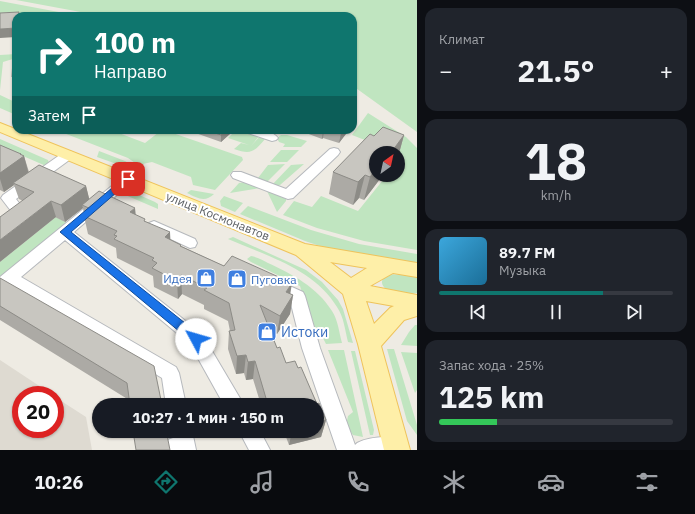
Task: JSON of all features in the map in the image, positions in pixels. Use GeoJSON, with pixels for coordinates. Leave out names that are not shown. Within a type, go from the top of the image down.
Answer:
{"type":"FeatureCollection","features":[{"type":"Feature","properties":{"kind":"main road","name":"улица Космонавтов"},"geometry":{"type":"LineString","coordinates":[[0,127],[12,132]]}},
{"type":"Feature","properties":{"kind":"main road","name":"улица Космонавтов"},"geometry":{"type":"LineString","coordinates":[[17,134],[302,250],[417,270]]}},
{"type":"Feature","properties":{"kind":"main road","name":"улица Космонавтов"},"geometry":{"type":"LineString","coordinates":[[302,250],[352,290]]}},
{"type":"Feature","properties":{"kind":"main road"},"geometry":{"type":"LineString","coordinates":[[352,290],[369,275],[391,266]]}},
{"type":"Feature","properties":{"kind":"main road"},"geometry":{"type":"LineString","coordinates":[[352,290],[417,303]]}},
{"type":"Feature","properties":{"kind":"main road"},"geometry":{"type":"LineString","coordinates":[[352,290],[369,344],[396,448]]}},
{"type":"Feature","properties":{"kind":"main road"},"geometry":{"type":"LineString","coordinates":[[369,344],[397,314],[417,308]]}},
{"type":"Feature","properties":{"kind":"lane"},"geometry":{"type":"LineString","coordinates":[[260,134],[272,138]]}},
{"type":"Feature","properties":{"kind":"lane"},"geometry":{"type":"LineString","coordinates":[[237,175],[288,195],[334,152]]}},
{"type":"Feature","properties":{"kind":"lane"},"geometry":{"type":"LineString","coordinates":[[0,226],[19,212],[8,198],[68,155]]}},
{"type":"Feature","properties":{"kind":"lane"},"geometry":{"type":"LineString","coordinates":[[128,179],[108,205],[65,232],[5,282],[170,373],[175,398]]}},
{"type":"Feature","properties":{"kind":"lane"},"geometry":{"type":"LineString","coordinates":[[142,221],[190,243]]}},
{"type":"Feature","properties":{"kind":"lane"},"geometry":{"type":"LineString","coordinates":[[65,232],[196,339],[230,398]]}},
{"type":"Feature","properties":{"kind":"lane"},"geometry":{"type":"LineString","coordinates":[[258,277],[297,296],[311,348],[347,450]]}},
{"type":"Feature","properties":{"kind":"lane"},"geometry":{"type":"LineString","coordinates":[[253,438],[260,450]]}},
{"type":"Feature","properties":{"kind":"lane"},"geometry":{"type":"LineString","coordinates":[[363,450],[396,448]]}},
{"type":"Feature","properties":{"kind":"shaded area"},"geometry":{"type":"Polygon","coordinates":[[[0,360],[39,386],[12,386],[12,438],[64,438],[64,403],[86,417],[92,450],[0,450],[0,360]]]}},
{"type":"Feature","properties":{"kind":"green space"},"geometry":{"type":"Polygon","coordinates":[[[16,0],[417,0],[417,132],[357,89],[357,12],[80,12],[16,0]]]}},
{"type":"Feature","properties":{"kind":"green space"},"geometry":{"type":"Polygon","coordinates":[[[0,1],[59,12],[12,12],[12,16],[0,17],[0,1]]]}},
{"type":"Feature","properties":{"kind":"green space"},"geometry":{"type":"Polygon","coordinates":[[[12,54],[12,59],[3,62],[0,90],[0,55],[12,54]]]}},
{"type":"Feature","properties":{"kind":"green space"},"geometry":{"type":"Polygon","coordinates":[[[0,95],[12,101],[12,113],[0,108],[0,95]]]}},
{"type":"Feature","properties":{"kind":"green space"},"geometry":{"type":"Polygon","coordinates":[[[368,113],[406,137],[417,148],[417,250],[364,241],[317,228],[283,215],[294,201],[312,207],[321,196],[358,211],[381,182],[405,182],[405,146],[380,146],[352,135],[357,134],[357,128],[368,113]]]}},
{"type":"Feature","properties":{"kind":"green space"},"geometry":{"type":"Polygon","coordinates":[[[66,134],[121,134],[145,143],[156,134],[176,134],[242,157],[243,160],[215,190],[193,185],[191,177],[152,162],[138,165],[128,158],[66,134]]]}},
{"type":"Feature","properties":{"kind":"green space"},"geometry":{"type":"Polygon","coordinates":[[[232,134],[260,135],[251,146],[261,135],[265,139],[252,151],[244,152],[234,149],[241,143],[249,145],[228,138],[232,134]]]}},
{"type":"Feature","properties":{"kind":"green space"},"geometry":{"type":"Polygon","coordinates":[[[281,135],[287,135],[307,141],[301,147],[283,147],[285,144],[279,142],[277,138],[281,135]]]}},
{"type":"Feature","properties":{"kind":"green space"},"geometry":{"type":"Polygon","coordinates":[[[0,139],[48,160],[49,163],[46,166],[0,146],[0,139]]]}},
{"type":"Feature","properties":{"kind":"green space"},"geometry":{"type":"Polygon","coordinates":[[[281,150],[299,150],[287,162],[270,162],[281,150]]]}},
{"type":"Feature","properties":{"kind":"green space"},"geometry":{"type":"Polygon","coordinates":[[[99,151],[125,161],[142,171],[128,168],[97,157],[99,151]]]}},
{"type":"Feature","properties":{"kind":"green space"},"geometry":{"type":"Polygon","coordinates":[[[285,164],[265,184],[258,178],[268,165],[285,164]]]}},
{"type":"Feature","properties":{"kind":"green space"},"geometry":{"type":"Polygon","coordinates":[[[304,164],[280,185],[271,186],[291,165],[304,164]]]}},
{"type":"Feature","properties":{"kind":"green space"},"geometry":{"type":"Polygon","coordinates":[[[245,182],[260,188],[230,193],[239,183],[245,182]]]}},
{"type":"Feature","properties":{"kind":"green space"},"geometry":{"type":"Polygon","coordinates":[[[128,190],[155,202],[158,204],[158,209],[116,191],[128,190]]]}},
{"type":"Feature","properties":{"kind":"green space"},"geometry":{"type":"Polygon","coordinates":[[[191,190],[214,194],[211,197],[201,199],[187,193],[191,190]]]}},
{"type":"Feature","properties":{"kind":"green space"},"geometry":{"type":"Polygon","coordinates":[[[267,191],[286,199],[277,212],[267,191]]]}},
{"type":"Feature","properties":{"kind":"green space"},"geometry":{"type":"Polygon","coordinates":[[[224,196],[243,203],[235,212],[221,206],[220,201],[224,196]]]}},
{"type":"Feature","properties":{"kind":"green space"},"geometry":{"type":"Polygon","coordinates":[[[248,206],[311,230],[359,244],[417,254],[417,263],[348,253],[305,241],[240,214],[248,206]]]}},
{"type":"Feature","properties":{"kind":"green space"},"geometry":{"type":"Polygon","coordinates":[[[56,217],[69,224],[0,281],[0,262],[56,217]]]}},
{"type":"Feature","properties":{"kind":"green space"},"geometry":{"type":"Polygon","coordinates":[[[233,237],[306,270],[322,282],[338,300],[343,309],[353,343],[348,342],[343,320],[337,307],[316,283],[303,273],[274,258],[228,239],[233,237]]]}},
{"type":"Feature","properties":{"kind":"green space"},"geometry":{"type":"Polygon","coordinates":[[[251,256],[295,277],[319,295],[326,302],[334,315],[342,343],[326,344],[321,334],[312,327],[300,286],[251,262],[247,259],[251,256]]]}},
{"type":"Feature","properties":{"kind":"green space"},"geometry":{"type":"Polygon","coordinates":[[[388,274],[417,276],[417,293],[400,294],[386,289],[382,284],[382,281],[388,274]]]}},
{"type":"Feature","properties":{"kind":"green space"},"geometry":{"type":"Polygon","coordinates":[[[415,325],[417,325],[417,346],[401,345],[409,332],[415,325]]]}},
{"type":"Feature","properties":{"kind":"green space"},"geometry":{"type":"Polygon","coordinates":[[[387,349],[394,349],[417,425],[417,435],[407,421],[387,349]]]}},
{"type":"Feature","properties":{"kind":"green space"},"geometry":{"type":"Polygon","coordinates":[[[328,350],[344,350],[363,437],[353,435],[346,425],[348,416],[353,412],[328,350]]]}},
{"type":"Feature","properties":{"kind":"green space"},"geometry":{"type":"Polygon","coordinates":[[[351,351],[355,351],[374,430],[373,435],[370,435],[351,351]]]}},
{"type":"Feature","properties":{"kind":"green space"},"geometry":{"type":"Polygon","coordinates":[[[401,352],[417,353],[417,390],[415,393],[401,352]]]}},
{"type":"Feature","properties":{"kind":"building"},"geometry":{"type":"Polygon","coordinates":[[[12,12],[12,28],[0,29],[0,13],[12,12]]]}},
{"type":"Feature","properties":{"kind":"building"},"geometry":{"type":"Polygon","coordinates":[[[383,127],[404,135],[396,146],[369,146],[369,177],[365,175],[358,182],[333,172],[370,134],[374,136],[383,127]]]}},
{"type":"Feature","properties":{"kind":"building"},"geometry":{"type":"Polygon","coordinates":[[[0,145],[24,156],[0,173],[0,145]]]}},
{"type":"Feature","properties":{"kind":"building"},"geometry":{"type":"Polygon","coordinates":[[[39,165],[86,186],[61,205],[51,201],[0,240],[0,217],[34,192],[13,183],[39,165]]]}},
{"type":"Feature","properties":{"kind":"building"},"geometry":{"type":"Polygon","coordinates":[[[99,191],[135,208],[130,212],[145,219],[144,221],[170,232],[165,237],[181,245],[180,246],[224,266],[232,256],[292,283],[286,292],[293,295],[280,316],[260,305],[277,348],[280,347],[286,363],[295,361],[298,368],[301,367],[314,398],[266,398],[255,361],[248,362],[246,355],[237,356],[229,331],[235,330],[229,303],[204,290],[207,288],[181,275],[177,281],[152,268],[157,263],[152,260],[154,258],[114,239],[117,236],[114,235],[117,231],[84,216],[91,209],[82,205],[99,191]]]}},
{"type":"Feature","properties":{"kind":"building"},"geometry":{"type":"Polygon","coordinates":[[[0,278],[154,366],[161,398],[129,398],[127,383],[0,306],[0,278]]]}},
{"type":"Feature","properties":{"kind":"building"},"geometry":{"type":"Polygon","coordinates":[[[134,438],[168,438],[170,450],[136,450],[134,438]]]}},
{"type":"Feature","properties":{"kind":"place","name":"Идея"},"geometry":{"type":"Point","coordinates":[206,278]}},
{"type":"Feature","properties":{"kind":"place","name":"Пуговка"},"geometry":{"type":"Point","coordinates":[237,279]}},
{"type":"Feature","properties":{"kind":"place","name":"Истоки"},"geometry":{"type":"Point","coordinates":[267,332]}},
{"type":"Feature","properties":{"kind":"route"},"geometry":{"type":"LineString","coordinates":[[128,179],[65,232],[196,339]]}}]}
